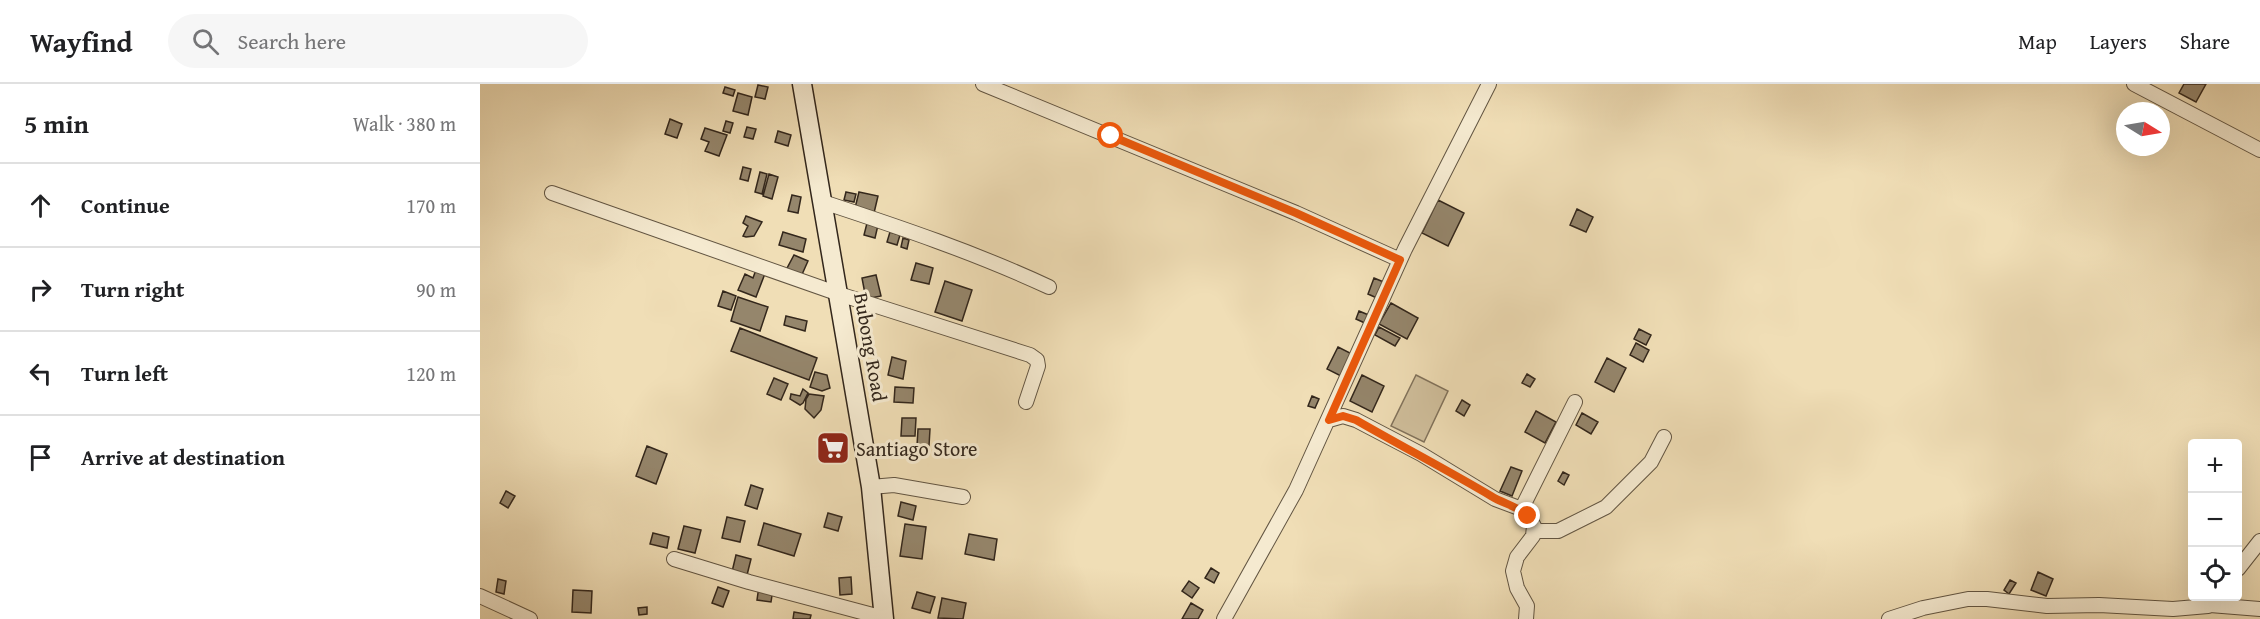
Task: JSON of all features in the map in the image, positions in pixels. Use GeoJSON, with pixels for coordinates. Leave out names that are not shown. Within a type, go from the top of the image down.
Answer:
{"type":"FeatureCollection","features":[{"type":"Feature","properties":{"kind":"main road","name":"Bubong Road"},"geometry":{"type":"LineString","coordinates":[[802,84],[871,487],[884,618]]}},
{"type":"Feature","properties":{"kind":"street"},"geometry":{"type":"LineString","coordinates":[[983,84],[1296,213],[1400,260]]}},
{"type":"Feature","properties":{"kind":"street"},"geometry":{"type":"LineString","coordinates":[[1224,619],[1282,517],[1329,420],[1400,260],[1489,84]]}},
{"type":"Feature","properties":{"kind":"street"},"geometry":{"type":"LineString","coordinates":[[2134,84],[2260,150]]}},
{"type":"Feature","properties":{"kind":"street"},"geometry":{"type":"LineString","coordinates":[[552,193],[839,294],[1035,358],[1038,366],[1026,402]]}},
{"type":"Feature","properties":{"kind":"street"},"geometry":{"type":"LineString","coordinates":[[823,202],[899,227],[1022,274],[1048,287]]}},
{"type":"Feature","properties":{"kind":"street"},"geometry":{"type":"LineString","coordinates":[[1521,510],[1575,402]]}},
{"type":"Feature","properties":{"kind":"street"},"geometry":{"type":"LineString","coordinates":[[1329,420],[1343,416],[1356,420],[1435,462],[1495,499],[1521,510],[1532,521],[1533,536],[1517,557],[1513,571],[1517,588],[1527,606],[1526,619]]}},
{"type":"Feature","properties":{"kind":"street"},"geometry":{"type":"LineString","coordinates":[[1534,531],[1558,531],[1606,507],[1652,462],[1664,437]]}},
{"type":"Feature","properties":{"kind":"street"},"geometry":{"type":"LineString","coordinates":[[871,487],[894,485],[963,497]]}},
{"type":"Feature","properties":{"kind":"street"},"geometry":{"type":"LineString","coordinates":[[2242,564],[2260,541]]}},
{"type":"Feature","properties":{"kind":"street"},"geometry":{"type":"LineString","coordinates":[[674,559],[749,582],[884,618]]}},
{"type":"Feature","properties":{"kind":"street"},"geometry":{"type":"LineString","coordinates":[[480,596],[530,619]]}},
{"type":"Feature","properties":{"kind":"street"},"geometry":{"type":"LineString","coordinates":[[1889,619],[1923,608],[1968,599],[2047,606],[2099,605],[2173,609],[2215,601],[2260,609]]}},
{"type":"Feature","properties":{"kind":"shaded area"},"geometry":{"type":"Polygon","coordinates":[[[1416,375],[1448,391],[1424,442],[1391,426],[1416,375]]]}},
{"type":"Feature","properties":{"kind":"building"},"geometry":{"type":"Polygon","coordinates":[[[2184,84],[2206,84],[2196,102],[2179,93],[2184,84]]]}},
{"type":"Feature","properties":{"kind":"building"},"geometry":{"type":"Polygon","coordinates":[[[758,85],[768,87],[765,99],[755,97],[758,85]]]}},
{"type":"Feature","properties":{"kind":"building"},"geometry":{"type":"Polygon","coordinates":[[[725,87],[735,90],[733,96],[723,93],[725,87]]]}},
{"type":"Feature","properties":{"kind":"building"},"geometry":{"type":"Polygon","coordinates":[[[738,93],[752,97],[748,115],[733,111],[738,93]]]}},
{"type":"Feature","properties":{"kind":"building"},"geometry":{"type":"Polygon","coordinates":[[[670,119],[682,124],[677,138],[665,134],[670,119]]]}},
{"type":"Feature","properties":{"kind":"building"},"geometry":{"type":"Polygon","coordinates":[[[726,121],[733,123],[730,133],[723,131],[726,121]]]}},
{"type":"Feature","properties":{"kind":"building"},"geometry":{"type":"Polygon","coordinates":[[[747,127],[756,129],[753,139],[744,137],[747,127]]]}},
{"type":"Feature","properties":{"kind":"building"},"geometry":{"type":"Polygon","coordinates":[[[705,128],[727,135],[719,156],[705,151],[709,142],[701,139],[705,128]]]}},
{"type":"Feature","properties":{"kind":"building"},"geometry":{"type":"Polygon","coordinates":[[[778,131],[791,135],[788,146],[775,142],[778,131]]]}},
{"type":"Feature","properties":{"kind":"building"},"geometry":{"type":"Polygon","coordinates":[[[743,167],[751,169],[748,181],[740,179],[743,167]]]}},
{"type":"Feature","properties":{"kind":"building"},"geometry":{"type":"Polygon","coordinates":[[[760,172],[767,174],[762,194],[755,192],[760,172]]]}},
{"type":"Feature","properties":{"kind":"building"},"geometry":{"type":"Polygon","coordinates":[[[769,174],[778,177],[772,199],[763,196],[769,174]]]}},
{"type":"Feature","properties":{"kind":"building"},"geometry":{"type":"Polygon","coordinates":[[[846,192],[856,194],[854,202],[844,200],[846,192]]]}},
{"type":"Feature","properties":{"kind":"building"},"geometry":{"type":"Polygon","coordinates":[[[859,192],[878,196],[874,213],[855,208],[859,192]]]}},
{"type":"Feature","properties":{"kind":"building"},"geometry":{"type":"Polygon","coordinates":[[[792,195],[801,197],[798,213],[788,211],[792,195]]]}},
{"type":"Feature","properties":{"kind":"building"},"geometry":{"type":"Polygon","coordinates":[[[1438,200],[1464,213],[1448,246],[1422,233],[1438,200]]]}},
{"type":"Feature","properties":{"kind":"building"},"geometry":{"type":"Polygon","coordinates":[[[1577,209],[1593,217],[1586,232],[1570,225],[1577,209]]]}},
{"type":"Feature","properties":{"kind":"building"},"geometry":{"type":"Polygon","coordinates":[[[746,216],[762,222],[754,236],[743,236],[748,226],[743,223],[746,216]]]}},
{"type":"Feature","properties":{"kind":"building"},"geometry":{"type":"Polygon","coordinates":[[[867,223],[878,225],[875,238],[864,235],[867,223]]]}},
{"type":"Feature","properties":{"kind":"building"},"geometry":{"type":"Polygon","coordinates":[[[783,232],[806,239],[803,252],[779,245],[783,232]]]}},
{"type":"Feature","properties":{"kind":"building"},"geometry":{"type":"Polygon","coordinates":[[[890,232],[900,235],[897,245],[887,242],[890,232]]]}},
{"type":"Feature","properties":{"kind":"building"},"geometry":{"type":"Polygon","coordinates":[[[903,238],[909,240],[907,249],[901,247],[903,238]]]}},
{"type":"Feature","properties":{"kind":"building"},"geometry":{"type":"Polygon","coordinates":[[[794,255],[808,261],[800,279],[785,272],[794,255]]]}},
{"type":"Feature","properties":{"kind":"building"},"geometry":{"type":"Polygon","coordinates":[[[916,263],[933,268],[929,284],[911,280],[916,263]]]}},
{"type":"Feature","properties":{"kind":"building"},"geometry":{"type":"Polygon","coordinates":[[[757,267],[766,271],[756,297],[738,290],[745,274],[753,278],[757,267]]]}},
{"type":"Feature","properties":{"kind":"building"},"geometry":{"type":"Polygon","coordinates":[[[876,275],[881,296],[866,299],[862,278],[876,275]]]}},
{"type":"Feature","properties":{"kind":"building"},"geometry":{"type":"Polygon","coordinates":[[[1374,278],[1386,283],[1379,299],[1368,294],[1374,278]]]}},
{"type":"Feature","properties":{"kind":"building"},"geometry":{"type":"Polygon","coordinates":[[[945,281],[972,290],[962,321],[935,312],[945,281]]]}},
{"type":"Feature","properties":{"kind":"building"},"geometry":{"type":"Polygon","coordinates":[[[723,291],[736,296],[731,310],[718,306],[723,291]]]}},
{"type":"Feature","properties":{"kind":"building"},"geometry":{"type":"Polygon","coordinates":[[[738,297],[768,307],[760,331],[731,321],[738,297]]]}},
{"type":"Feature","properties":{"kind":"building"},"geometry":{"type":"Polygon","coordinates":[[[1391,303],[1418,318],[1407,339],[1379,324],[1391,303]]]}},
{"type":"Feature","properties":{"kind":"building"},"geometry":{"type":"Polygon","coordinates":[[[1359,311],[1371,316],[1367,324],[1356,319],[1359,311]]]}},
{"type":"Feature","properties":{"kind":"building"},"geometry":{"type":"Polygon","coordinates":[[[786,316],[807,321],[805,331],[784,325],[786,316]]]}},
{"type":"Feature","properties":{"kind":"building"},"geometry":{"type":"Polygon","coordinates":[[[1379,327],[1400,338],[1395,346],[1375,335],[1379,327]]]}},
{"type":"Feature","properties":{"kind":"building"},"geometry":{"type":"Polygon","coordinates":[[[740,328],[817,358],[809,380],[731,351],[740,328]]]}},
{"type":"Feature","properties":{"kind":"building"},"geometry":{"type":"Polygon","coordinates":[[[1639,329],[1651,335],[1646,345],[1634,339],[1639,329]]]}},
{"type":"Feature","properties":{"kind":"building"},"geometry":{"type":"Polygon","coordinates":[[[1636,343],[1649,350],[1643,362],[1630,355],[1636,343]]]}},
{"type":"Feature","properties":{"kind":"building"},"geometry":{"type":"Polygon","coordinates":[[[1338,347],[1352,354],[1341,376],[1327,369],[1338,347]]]}},
{"type":"Feature","properties":{"kind":"building"},"geometry":{"type":"Polygon","coordinates":[[[892,357],[906,361],[903,379],[888,375],[892,357]]]}},
{"type":"Feature","properties":{"kind":"building"},"geometry":{"type":"Polygon","coordinates":[[[1607,358],[1626,368],[1614,392],[1595,382],[1607,358]]]}},
{"type":"Feature","properties":{"kind":"building"},"geometry":{"type":"Polygon","coordinates":[[[815,372],[827,375],[830,388],[822,391],[810,387],[815,372]]]}},
{"type":"Feature","properties":{"kind":"building"},"geometry":{"type":"Polygon","coordinates":[[[1527,374],[1535,379],[1530,387],[1522,383],[1527,374]]]}},
{"type":"Feature","properties":{"kind":"building"},"geometry":{"type":"Polygon","coordinates":[[[1362,375],[1384,386],[1372,412],[1350,401],[1362,375]]]}},
{"type":"Feature","properties":{"kind":"building"},"geometry":{"type":"Polygon","coordinates":[[[774,378],[788,384],[781,400],[767,394],[774,378]]]}},
{"type":"Feature","properties":{"kind":"building"},"geometry":{"type":"Polygon","coordinates":[[[895,387],[914,388],[913,403],[894,402],[895,387]]]}},
{"type":"Feature","properties":{"kind":"building"},"geometry":{"type":"Polygon","coordinates":[[[803,389],[808,393],[803,403],[800,405],[790,399],[791,394],[800,396],[803,389]]]}},
{"type":"Feature","properties":{"kind":"building"},"geometry":{"type":"Polygon","coordinates":[[[809,394],[824,396],[821,410],[814,418],[805,409],[809,394]]]}},
{"type":"Feature","properties":{"kind":"building"},"geometry":{"type":"Polygon","coordinates":[[[1312,396],[1319,399],[1315,408],[1308,406],[1312,396]]]}},
{"type":"Feature","properties":{"kind":"building"},"geometry":{"type":"Polygon","coordinates":[[[1462,400],[1470,405],[1464,416],[1456,411],[1462,400]]]}},
{"type":"Feature","properties":{"kind":"building"},"geometry":{"type":"Polygon","coordinates":[[[1536,411],[1556,422],[1545,443],[1525,432],[1536,411]]]}},
{"type":"Feature","properties":{"kind":"building"},"geometry":{"type":"Polygon","coordinates":[[[1582,413],[1598,422],[1591,434],[1576,425],[1582,413]]]}},
{"type":"Feature","properties":{"kind":"building"},"geometry":{"type":"Polygon","coordinates":[[[902,418],[916,418],[915,436],[901,436],[902,418]]]}},
{"type":"Feature","properties":{"kind":"building"},"geometry":{"type":"Polygon","coordinates":[[[918,429],[930,429],[929,446],[917,446],[918,429]]]}},
{"type":"Feature","properties":{"kind":"building"},"geometry":{"type":"Polygon","coordinates":[[[647,446],[667,454],[656,484],[636,476],[647,446]]]}},
{"type":"Feature","properties":{"kind":"building"},"geometry":{"type":"Polygon","coordinates":[[[1511,467],[1522,471],[1512,496],[1500,491],[1511,467]]]}},
{"type":"Feature","properties":{"kind":"building"},"geometry":{"type":"Polygon","coordinates":[[[1563,472],[1569,475],[1564,485],[1558,481],[1563,472]]]}},
{"type":"Feature","properties":{"kind":"building"},"geometry":{"type":"Polygon","coordinates":[[[751,485],[763,489],[757,509],[745,505],[751,485]]]}},
{"type":"Feature","properties":{"kind":"building"},"geometry":{"type":"Polygon","coordinates":[[[506,491],[515,496],[508,508],[500,503],[506,491]]]}},
{"type":"Feature","properties":{"kind":"building"},"geometry":{"type":"Polygon","coordinates":[[[901,502],[916,506],[913,520],[898,516],[901,502]]]}},
{"type":"Feature","properties":{"kind":"building"},"geometry":{"type":"Polygon","coordinates":[[[828,513],[842,517],[838,531],[824,527],[828,513]]]}},
{"type":"Feature","properties":{"kind":"building"},"geometry":{"type":"Polygon","coordinates":[[[727,517],[745,521],[740,542],[722,538],[727,517]]]}},
{"type":"Feature","properties":{"kind":"building"},"geometry":{"type":"Polygon","coordinates":[[[764,523],[801,534],[794,556],[758,545],[764,523]]]}},
{"type":"Feature","properties":{"kind":"building"},"geometry":{"type":"Polygon","coordinates":[[[905,524],[926,527],[922,559],[900,556],[905,524]]]}},
{"type":"Feature","properties":{"kind":"building"},"geometry":{"type":"Polygon","coordinates":[[[684,526],[701,530],[695,553],[678,549],[684,526]]]}},
{"type":"Feature","properties":{"kind":"building"},"geometry":{"type":"Polygon","coordinates":[[[653,533],[669,537],[667,548],[650,544],[653,533]]]}},
{"type":"Feature","properties":{"kind":"building"},"geometry":{"type":"Polygon","coordinates":[[[969,534],[997,539],[994,560],[965,554],[969,534]]]}},
{"type":"Feature","properties":{"kind":"building"},"geometry":{"type":"Polygon","coordinates":[[[736,555],[751,559],[746,579],[731,576],[736,555]]]}},
{"type":"Feature","properties":{"kind":"building"},"geometry":{"type":"Polygon","coordinates":[[[1211,568],[1219,573],[1214,583],[1205,578],[1211,568]]]}},
{"type":"Feature","properties":{"kind":"building"},"geometry":{"type":"Polygon","coordinates":[[[2038,572],[2053,579],[2046,596],[2031,590],[2038,572]]]}},
{"type":"Feature","properties":{"kind":"building"},"geometry":{"type":"Polygon","coordinates":[[[851,577],[852,594],[840,595],[839,578],[851,577]]]}},
{"type":"Feature","properties":{"kind":"building"},"geometry":{"type":"Polygon","coordinates":[[[498,579],[506,581],[504,594],[496,592],[498,579]]]}},
{"type":"Feature","properties":{"kind":"building"},"geometry":{"type":"Polygon","coordinates":[[[2010,580],[2016,583],[2009,594],[2004,590],[2010,580]]]}},
{"type":"Feature","properties":{"kind":"building"},"geometry":{"type":"Polygon","coordinates":[[[1189,581],[1199,588],[1192,598],[1182,591],[1189,581]]]}},
{"type":"Feature","properties":{"kind":"building"},"geometry":{"type":"Polygon","coordinates":[[[759,586],[773,589],[771,602],[757,600],[759,586]]]}},
{"type":"Feature","properties":{"kind":"building"},"geometry":{"type":"Polygon","coordinates":[[[718,587],[729,591],[723,607],[712,603],[718,587]]]}},
{"type":"Feature","properties":{"kind":"building"},"geometry":{"type":"Polygon","coordinates":[[[573,590],[592,591],[591,613],[572,612],[573,590]]]}},
{"type":"Feature","properties":{"kind":"building"},"geometry":{"type":"Polygon","coordinates":[[[917,592],[935,597],[930,613],[912,608],[917,592]]]}},
{"type":"Feature","properties":{"kind":"building"},"geometry":{"type":"Polygon","coordinates":[[[942,598],[966,603],[963,619],[938,618],[942,598]]]}},
{"type":"Feature","properties":{"kind":"building"},"geometry":{"type":"Polygon","coordinates":[[[1191,603],[1203,610],[1198,619],[1182,619],[1191,603]]]}},
{"type":"Feature","properties":{"kind":"building"},"geometry":{"type":"Polygon","coordinates":[[[647,607],[647,614],[639,615],[638,608],[647,607]]]}},
{"type":"Feature","properties":{"kind":"building"},"geometry":{"type":"Polygon","coordinates":[[[794,612],[811,615],[810,619],[793,619],[794,612]]]}},
{"type":"Feature","properties":{"kind":"place","name":"Santiago Store"},"geometry":{"type":"Point","coordinates":[833,448]}},
{"type":"Feature","properties":{"kind":"route"},"geometry":{"type":"LineString","coordinates":[[1111,136],[1296,213],[1400,260],[1329,420],[1343,416],[1356,420],[1421,454],[1495,499],[1519,508],[1528,516]]}}]}
